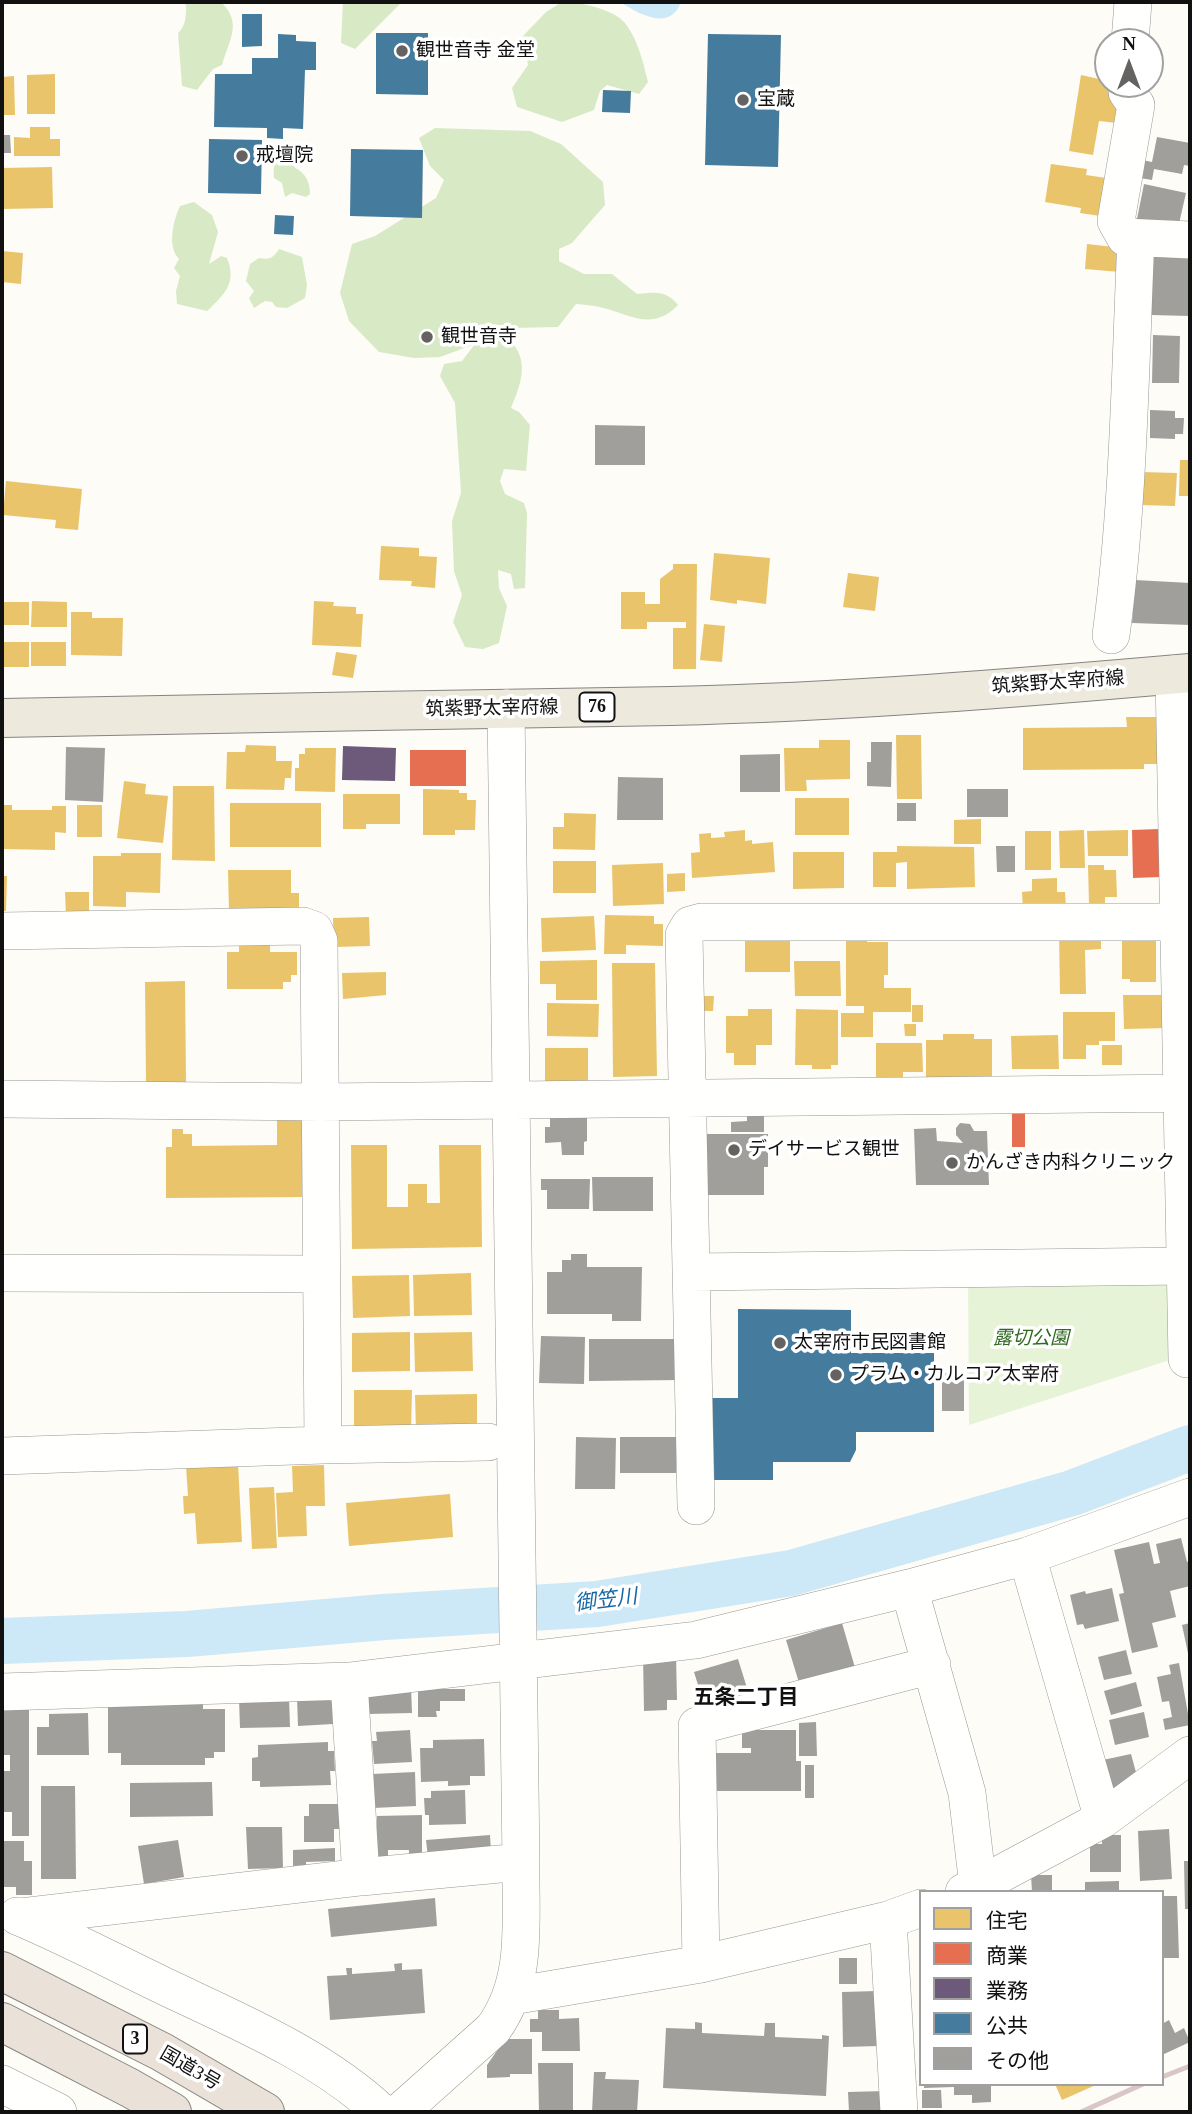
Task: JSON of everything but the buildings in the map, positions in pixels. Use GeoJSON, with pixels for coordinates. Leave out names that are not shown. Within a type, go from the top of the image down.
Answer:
{"type":"FeatureCollection","features":[{"type":"Feature","properties":{"kind":"highway","name":"国道3号"},"geometry":{"type":"LineString","coordinates":[[2,1971],[162,2052],[265,2112]]}},
{"type":"Feature","properties":{"kind":"highway","name":"3"},"geometry":{"type":"LineString","coordinates":[[2,2022],[172,2112]]}},
{"type":"Feature","properties":{"kind":"main road","name":"筑紫野太宰府線"},"geometry":{"type":"LineString","coordinates":[[2,718],[674,706],[925,694],[1182,674]]}},
{"type":"Feature","properties":{"kind":"street"},"geometry":{"type":"LineString","coordinates":[[1131,28],[1133,2]]}},
{"type":"Feature","properties":{"kind":"street"},"geometry":{"type":"LineString","coordinates":[[1132,98],[1136,105],[1116,221],[1125,237],[1190,240]]}},
{"type":"Feature","properties":{"kind":"street"},"geometry":{"type":"LineString","coordinates":[[1111,635],[1125,501],[1136,238]]}},
{"type":"Feature","properties":{"kind":"street"},"geometry":{"type":"LineString","coordinates":[[1182,674],[1177,922],[1186,1093],[1184,1266],[1187,1359]]}},
{"type":"Feature","properties":{"kind":"street"},"geometry":{"type":"LineString","coordinates":[[400,2112],[493,2029],[505,2013],[512,1996],[519,1962],[521,1862],[506,708]]}},
{"type":"Feature","properties":{"kind":"street"},"geometry":{"type":"LineString","coordinates":[[696,1506],[684,935],[690,925],[701,922],[1177,922]]}},
{"type":"Feature","properties":{"kind":"street"},"geometry":{"type":"LineString","coordinates":[[2,931],[303,926],[314,930],[318,941],[321,1102],[323,1445]]}},
{"type":"Feature","properties":{"kind":"street"},"geometry":{"type":"LineString","coordinates":[[2,1099],[321,1102],[1186,1093]]}},
{"type":"Feature","properties":{"kind":"street"},"geometry":{"type":"LineString","coordinates":[[693,1272],[1184,1266]]}},
{"type":"Feature","properties":{"kind":"street"},"geometry":{"type":"LineString","coordinates":[[2,1273],[321,1274]]}},
{"type":"Feature","properties":{"kind":"street"},"geometry":{"type":"LineString","coordinates":[[2,1456],[488,1442]]}},
{"type":"Feature","properties":{"kind":"street"},"geometry":{"type":"LineString","coordinates":[[2,1692],[349,1681],[517,1659],[696,1640],[1027,1556],[1190,1497]]}},
{"type":"Feature","properties":{"kind":"street"},"geometry":{"type":"LineString","coordinates":[[1027,1556],[1103,1819]]}},
{"type":"Feature","properties":{"kind":"street"},"geometry":{"type":"LineString","coordinates":[[909,1588],[967,1793],[971,1889],[1103,1819],[1190,1755]]}},
{"type":"Feature","properties":{"kind":"street"},"geometry":{"type":"LineString","coordinates":[[701,1964],[696,1726],[932,1665]]}},
{"type":"Feature","properties":{"kind":"street"},"geometry":{"type":"LineString","coordinates":[[349,1681],[361,1877]]}},
{"type":"Feature","properties":{"kind":"street"},"geometry":{"type":"LineString","coordinates":[[10,1914],[521,1862]]}},
{"type":"Feature","properties":{"kind":"street"},"geometry":{"type":"LineString","coordinates":[[10,1914],[252,2028],[363,2095],[381,2112]]}},
{"type":"Feature","properties":{"kind":"street"},"geometry":{"type":"LineString","coordinates":[[512,1996],[701,1964],[904,1914],[899,2112]]}},
{"type":"Feature","properties":{"kind":"street"},"geometry":{"type":"LineString","coordinates":[[2,2084],[58,2112]]}},
{"type":"Feature","properties":{"kind":"green space"},"geometry":{"type":"Polygon","coordinates":[[[183,2],[221,2],[228,10],[233,25],[222,65],[213,69],[197,90],[182,86],[178,33],[185,20],[186,5],[183,2]]]}},
{"type":"Feature","properties":{"kind":"green space"},"geometry":{"type":"Polygon","coordinates":[[[343,2],[402,2],[355,49],[341,43],[343,2]]]}},
{"type":"Feature","properties":{"kind":"green space"},"geometry":{"type":"Polygon","coordinates":[[[562,2],[596,7],[620,18],[637,44],[648,82],[639,94],[607,85],[600,91],[594,110],[562,122],[517,107],[512,88],[528,65],[523,36],[546,12],[562,2]]]}},
{"type":"Feature","properties":{"kind":"green space"},"geometry":{"type":"Polygon","coordinates":[[[435,128],[530,131],[561,144],[603,182],[605,205],[572,243],[559,249],[559,261],[584,274],[612,274],[637,294],[665,294],[678,305],[668,313],[649,320],[596,306],[576,304],[558,327],[513,328],[500,334],[513,344],[521,360],[521,376],[511,408],[519,412],[530,425],[526,471],[504,469],[500,481],[505,494],[524,503],[527,513],[525,588],[514,589],[511,574],[498,570],[499,588],[507,606],[499,643],[483,649],[465,647],[453,622],[462,595],[454,571],[452,521],[461,493],[455,403],[440,376],[444,364],[462,361],[475,344],[440,357],[414,358],[379,352],[349,321],[340,293],[352,244],[375,236],[436,198],[444,180],[430,166],[419,138],[435,128]]]}},
{"type":"Feature","properties":{"kind":"green space"},"geometry":{"type":"Polygon","coordinates":[[[288,151],[294,158],[295,168],[308,182],[310,194],[306,197],[292,193],[285,197],[282,183],[274,178],[276,162],[280,155],[288,151]]]}},
{"type":"Feature","properties":{"kind":"green space"},"geometry":{"type":"Polygon","coordinates":[[[194,202],[212,215],[218,232],[209,264],[221,256],[227,258],[231,274],[228,288],[207,311],[177,304],[176,291],[180,276],[174,268],[179,259],[173,248],[173,226],[180,206],[194,202]]]}},
{"type":"Feature","properties":{"kind":"green space"},"geometry":{"type":"Polygon","coordinates":[[[279,249],[302,257],[307,285],[305,298],[287,308],[276,307],[272,302],[265,301],[254,308],[249,298],[254,291],[246,281],[250,264],[259,258],[271,258],[279,249]]]}},
{"type":"Feature","properties":{"kind":"green space","name":"露切公園"},"geometry":{"type":"Polygon","coordinates":[[[1167,1272],[1179,1357],[969,1425],[968,1277],[1167,1272]]]}},
{"type":"Feature","properties":{"kind":"water"},"geometry":{"type":"Polygon","coordinates":[[[620,2],[681,2],[670,16],[653,18],[620,2]]]}},
{"type":"Feature","properties":{"kind":"waterway","name":"御笠川"},"geometry":{"type":"LineString","coordinates":[[2,1641],[187,1634],[384,1617],[597,1604],[791,1573],[1072,1493],[1190,1448]]}},
{"type":"Feature","properties":{"kind":"railway"},"geometry":{"type":"LineString","coordinates":[[1164,2076],[1190,2066]]}},
{"type":"Feature","properties":{"kind":"railway"},"geometry":{"type":"LineString","coordinates":[[1081,2112],[1139,2086]]}},
{"type":"Feature","properties":{"kind":"place","name":"観世音寺 金堂"},"geometry":{"type":"Point","coordinates":[402,51]}},
{"type":"Feature","properties":{"kind":"place","name":"宝蔵"},"geometry":{"type":"Point","coordinates":[743,100]}},
{"type":"Feature","properties":{"kind":"place","name":"戒壇院"},"geometry":{"type":"Point","coordinates":[242,156]}},
{"type":"Feature","properties":{"kind":"place","name":"観世音寺"},"geometry":{"type":"Point","coordinates":[427,337]}},
{"type":"Feature","properties":{"kind":"place","name":"デイサービス観世"},"geometry":{"type":"Point","coordinates":[734,1150]}},
{"type":"Feature","properties":{"kind":"place","name":"かんざき内科クリニック"},"geometry":{"type":"Point","coordinates":[952,1163]}},
{"type":"Feature","properties":{"kind":"place","name":"太宰府市民図書館"},"geometry":{"type":"Point","coordinates":[780,1343]}},
{"type":"Feature","properties":{"kind":"place","name":"プラム・カルコア太宰府"},"geometry":{"type":"Point","coordinates":[836,1375]}},
{"type":"Feature","properties":{"kind":"district","name":"五条二丁目"},"geometry":{"type":"Point","coordinates":[746,1699]}}]}
